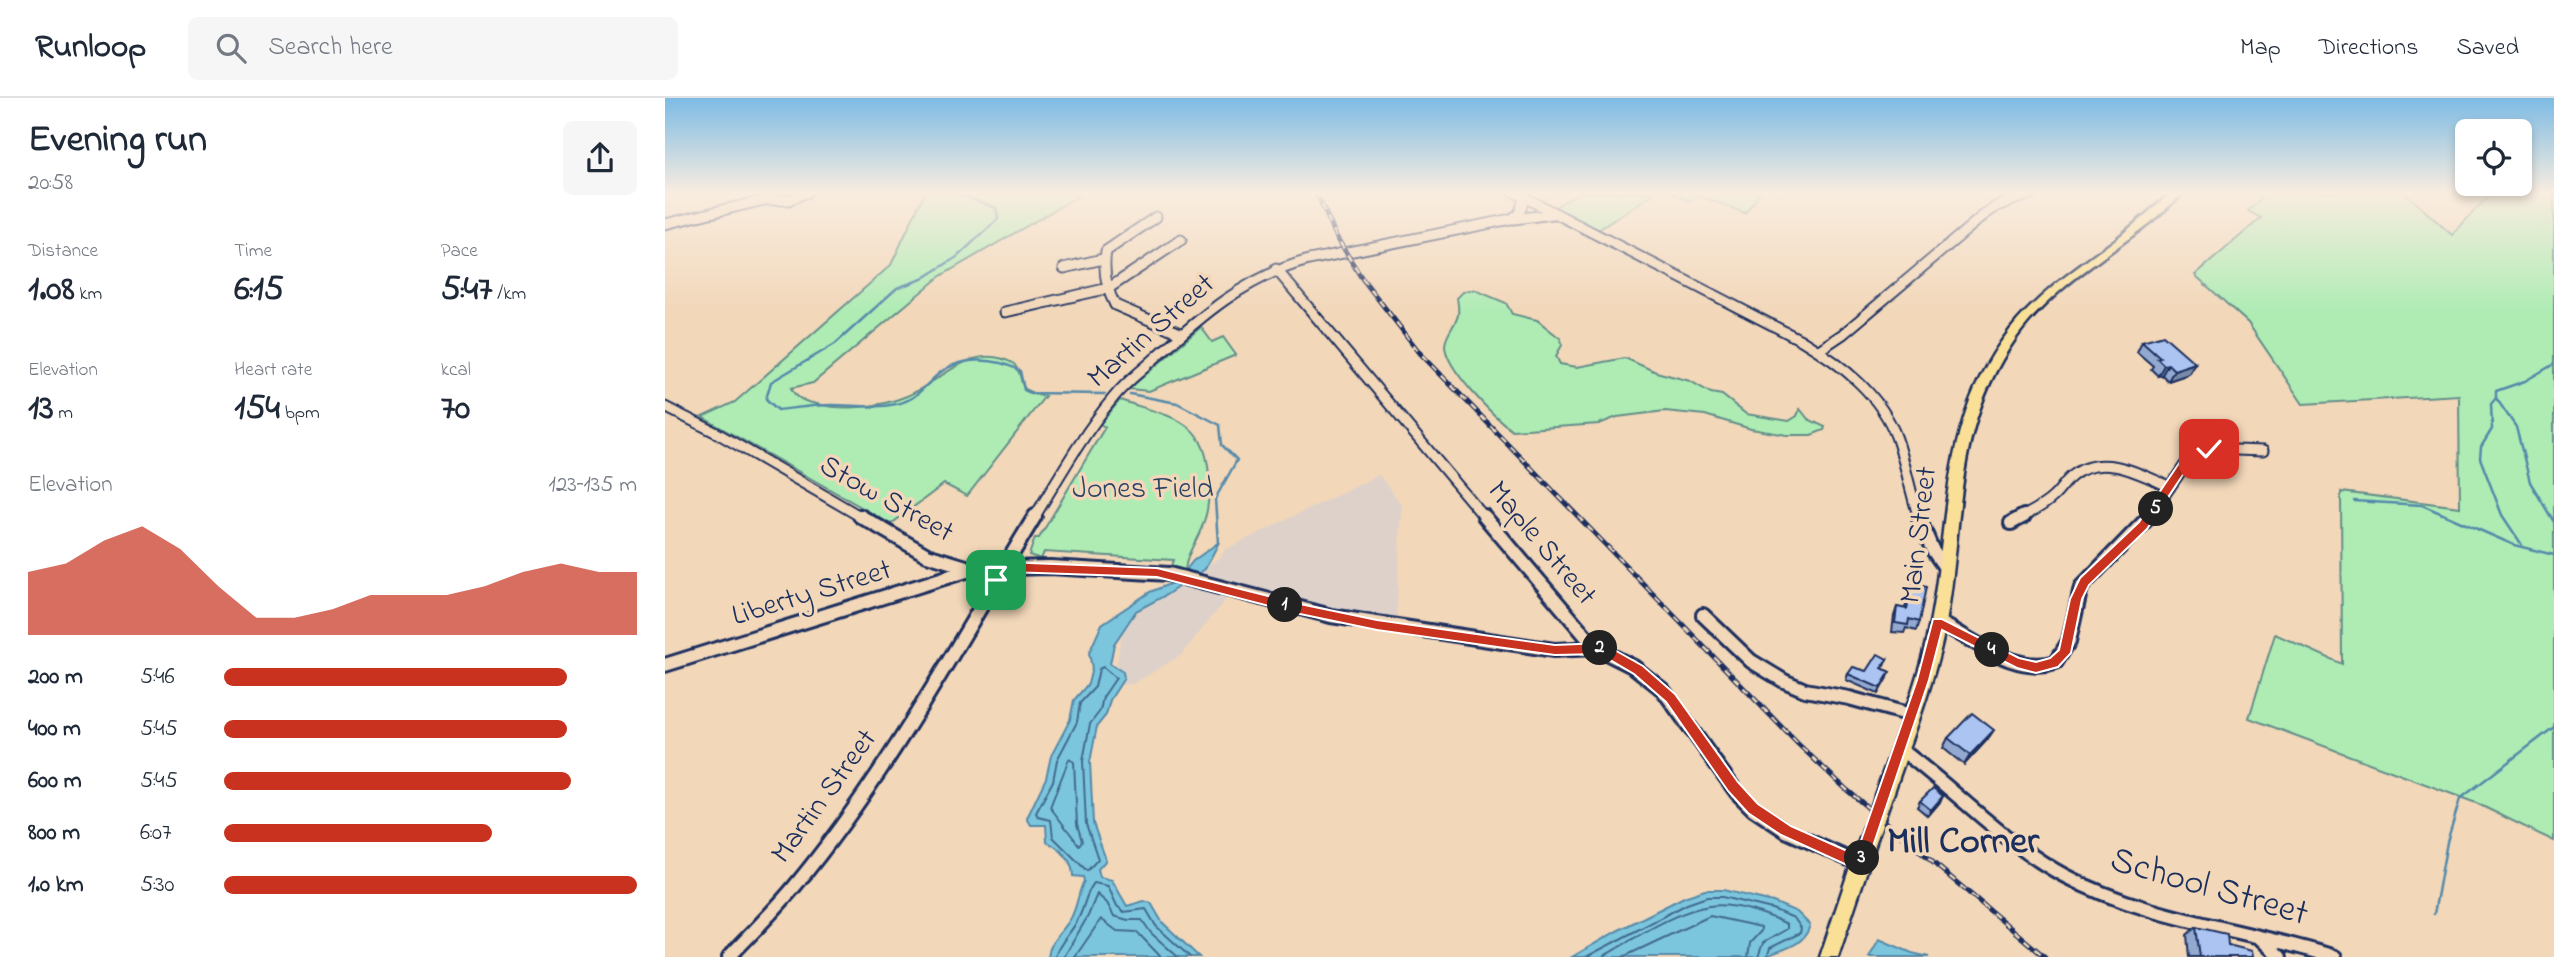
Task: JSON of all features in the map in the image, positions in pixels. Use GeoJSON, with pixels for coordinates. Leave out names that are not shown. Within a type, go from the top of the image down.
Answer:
{"type":"FeatureCollection","features":[{"type":"Feature","properties":{"kind":"main road","name":"Main Street"},"geometry":{"type":"LineString","coordinates":[[1829,957],[1927,666],[1938,622],[1956,463],[1963,434],[1981,385],[2025,320],[2057,290],[2129,232]]}},
{"type":"Feature","properties":{"kind":"street"},"geometry":{"type":"LineString","coordinates":[[1064,268],[1103,259],[1113,245],[1133,232]]}},
{"type":"Feature","properties":{"kind":"street","name":"Martin Street"},"geometry":{"type":"LineString","coordinates":[[729,957],[794,887],[835,834],[893,748],[1094,419],[1115,395],[1182,334],[1246,285],[1276,269],[1447,232]]}},
{"type":"Feature","properties":{"kind":"street"},"geometry":{"type":"LineString","coordinates":[[1588,232],[1819,350],[1856,382],[1887,416],[1917,514],[1932,548],[1944,566]]}},
{"type":"Feature","properties":{"kind":"street"},"geometry":{"type":"LineString","coordinates":[[1819,350],[1843,334],[1964,232]]}},
{"type":"Feature","properties":{"kind":"street"},"geometry":{"type":"LineString","coordinates":[[1005,312],[1109,289],[1181,240]]}},
{"type":"Feature","properties":{"kind":"street"},"geometry":{"type":"LineString","coordinates":[[1103,259],[1111,299],[1119,309],[1182,334]]}},
{"type":"Feature","properties":{"kind":"street","name":"Maple Street"},"geometry":{"type":"LineString","coordinates":[[1276,269],[1596,648],[1635,667],[1663,690],[1678,707],[1737,793],[1759,813],[1795,835],[1860,864]]}},
{"type":"Feature","properties":{"kind":"street","name":"Stow Street"},"geometry":{"type":"LineString","coordinates":[[665,407],[717,433],[927,555],[973,569],[1005,567],[1126,570],[1177,576],[1300,609],[1377,625],[1555,650],[1579,651],[1596,648]]}},
{"type":"Feature","properties":{"kind":"street"},"geometry":{"type":"LineString","coordinates":[[1938,622],[2017,663],[2036,667],[2054,663],[2065,653],[2081,587],[2135,535],[2155,511],[2188,458],[2199,452],[2215,449],[2263,451]]}},
{"type":"Feature","properties":{"kind":"street"},"geometry":{"type":"LineString","coordinates":[[2011,523],[2047,502],[2071,477],[2089,468],[2123,468],[2169,487]]}},
{"type":"Feature","properties":{"kind":"street","name":"Liberty Street"},"geometry":{"type":"LineString","coordinates":[[665,665],[973,569]]}},
{"type":"Feature","properties":{"kind":"street"},"geometry":{"type":"LineString","coordinates":[[1703,615],[1748,659],[1784,681],[1805,690],[1850,698],[1911,715]]}},
{"type":"Feature","properties":{"kind":"street","name":"School Street"},"geometry":{"type":"LineString","coordinates":[[1899,750],[2022,849],[2066,876],[2130,905],[2335,957]]}},
{"type":"Feature","properties":{"kind":"street"},"geometry":{"type":"LineString","coordinates":[[2260,938],[2280,957]]}},
{"type":"Feature","properties":{"kind":"shaded area"},"geometry":{"type":"Polygon","coordinates":[[[1379,475],[1402,505],[1396,621],[1281,598],[1193,575],[1219,558],[1226,549],[1379,475]]]}},
{"type":"Feature","properties":{"kind":"shaded area"},"geometry":{"type":"Polygon","coordinates":[[[1181,585],[1228,597],[1181,655],[1133,684],[1113,685],[1123,626],[1147,604],[1181,585]]]}},
{"type":"Feature","properties":{"kind":"green space"},"geometry":{"type":"Polygon","coordinates":[[[906,232],[1016,232],[939,277],[813,383],[791,388],[793,392],[805,401],[828,406],[851,407],[886,403],[919,390],[957,366],[985,357],[999,358],[1014,364],[1024,388],[1045,396],[967,496],[944,484],[891,524],[702,417],[735,402],[891,265],[906,232]]]}},
{"type":"Feature","properties":{"kind":"green space"},"geometry":{"type":"Polygon","coordinates":[[[2245,232],[2449,232],[2452,235],[2455,232],[2554,232],[2554,841],[2476,803],[2249,718],[2275,634],[2342,664],[2341,492],[2460,507],[2459,395],[2303,404],[2248,323],[2195,275],[2245,232]]]}},
{"type":"Feature","properties":{"kind":"green space"},"geometry":{"type":"Polygon","coordinates":[[[1475,290],[1506,303],[1512,314],[1537,320],[1561,339],[1562,345],[1556,356],[1560,364],[1577,367],[1625,358],[1722,395],[1746,414],[1789,421],[1797,416],[1800,409],[1808,419],[1825,427],[1824,430],[1811,435],[1787,435],[1751,429],[1705,415],[1665,411],[1617,417],[1599,424],[1512,430],[1461,379],[1447,355],[1446,341],[1458,315],[1457,298],[1464,291],[1475,290]]]}},
{"type":"Feature","properties":{"kind":"green space"},"geometry":{"type":"Polygon","coordinates":[[[1201,327],[1212,342],[1223,337],[1236,355],[1149,391],[1129,389],[1201,327]]]}},
{"type":"Feature","properties":{"kind":"green space","name":"Jones Field"},"geometry":{"type":"Polygon","coordinates":[[[1120,400],[1182,422],[1201,442],[1207,458],[1208,505],[1185,571],[1170,569],[1173,560],[1044,552],[1041,559],[1029,555],[1035,538],[1039,538],[1105,427],[1100,424],[1120,400]]]}},
{"type":"Feature","properties":{"kind":"water"},"geometry":{"type":"Polygon","coordinates":[[[1219,542],[1205,569],[1136,611],[1114,644],[1110,664],[1123,672],[1124,678],[1110,700],[1106,715],[1097,726],[1090,762],[1093,823],[1106,860],[1098,869],[1100,877],[1112,880],[1127,906],[1144,901],[1151,903],[1162,922],[1199,957],[1048,957],[1054,940],[1073,913],[1084,881],[1083,877],[1073,876],[1065,855],[1047,842],[1046,825],[1031,825],[1027,818],[1046,778],[1051,756],[1070,720],[1074,700],[1088,684],[1092,668],[1089,653],[1102,624],[1150,592],[1177,581],[1193,561],[1219,542]]]}},
{"type":"Feature","properties":{"kind":"water"},"geometry":{"type":"Polygon","coordinates":[[[1705,890],[1723,890],[1773,902],[1797,912],[1810,925],[1798,942],[1765,957],[1572,957],[1684,897],[1705,890]]]}},
{"type":"Feature","properties":{"kind":"water"},"geometry":{"type":"Polygon","coordinates":[[[1879,939],[1912,953],[1929,957],[1869,957],[1879,939]]]}},
{"type":"Feature","properties":{"kind":"building"},"geometry":{"type":"Polygon","coordinates":[[[2163,335],[2195,363],[2174,370],[2168,364],[2164,365],[2157,358],[2160,357],[2142,341],[2163,335]]]}},
{"type":"Feature","properties":{"kind":"building"},"geometry":{"type":"Polygon","coordinates":[[[1912,583],[1926,587],[1919,622],[1909,619],[1908,625],[1895,623],[1897,607],[1907,609],[1912,583]]]}},
{"type":"Feature","properties":{"kind":"building"},"geometry":{"type":"Polygon","coordinates":[[[1878,654],[1887,659],[1882,668],[1890,672],[1880,688],[1848,674],[1853,667],[1867,671],[1878,654]]]}},
{"type":"Feature","properties":{"kind":"building"},"geometry":{"type":"Polygon","coordinates":[[[1972,713],[1994,730],[1970,755],[1948,738],[1972,713]]]}},
{"type":"Feature","properties":{"kind":"building"},"geometry":{"type":"Polygon","coordinates":[[[1933,788],[1943,796],[1931,810],[1920,801],[1933,788]]]}},
{"type":"Feature","properties":{"kind":"building"},"geometry":{"type":"Polygon","coordinates":[[[2196,927],[2227,934],[2228,945],[2252,951],[2253,957],[2200,957],[2196,927]]]}},
{"type":"Feature","properties":{"kind":"waterway"},"geometry":{"type":"LineString","coordinates":[[984,232],[957,257],[922,279],[897,288],[835,344],[771,382],[766,399],[778,410],[825,405],[872,407],[896,404],[913,397],[944,370],[976,360],[999,363],[1020,371],[1024,390],[1030,393],[1105,394]]}},
{"type":"Feature","properties":{"kind":"waterway"},"geometry":{"type":"LineString","coordinates":[[2496,398],[2496,391],[2525,381],[2554,364]]}},
{"type":"Feature","properties":{"kind":"waterway"},"geometry":{"type":"LineString","coordinates":[[1130,394],[1177,403],[1220,425],[1222,445],[1237,460],[1215,499],[1218,543]]}},
{"type":"Feature","properties":{"kind":"waterway"},"geometry":{"type":"LineString","coordinates":[[2496,398],[2516,427],[2530,482],[2554,522]]}},
{"type":"Feature","properties":{"kind":"waterway"},"geometry":{"type":"LineString","coordinates":[[2496,398],[2491,404],[2492,429],[2481,447],[2480,458],[2502,515],[2522,545]]}},
{"type":"Feature","properties":{"kind":"waterway"},"geometry":{"type":"LineString","coordinates":[[2354,501],[2422,505],[2514,545],[2554,555]]}},
{"type":"Feature","properties":{"kind":"waterway"},"geometry":{"type":"LineString","coordinates":[[2434,914],[2447,842],[2460,799],[2554,727]]}},
{"type":"Feature","properties":{"kind":"railway"},"geometry":{"type":"LineString","coordinates":[[1334,232],[1361,277],[1420,353],[1798,744],[1847,790],[2045,957]]}},
{"type":"Feature","properties":{"kind":"district","name":"Mill Corner"},"geometry":{"type":"Point","coordinates":[1963,843]}},
{"type":"Feature","properties":{"kind":"route"},"geometry":{"type":"LineString","coordinates":[[996,580],[1005,567],[1157,572],[1300,609],[1377,625],[1555,650],[1602,649],[1639,670],[1671,698],[1733,787],[1753,809],[1786,831],[1860,864],[1923,680],[1938,622],[2017,663],[2036,667],[2054,663],[2065,653],[2069,643],[2076,599],[2084,582],[2143,526],[2188,458],[2209,449]]}}]}
